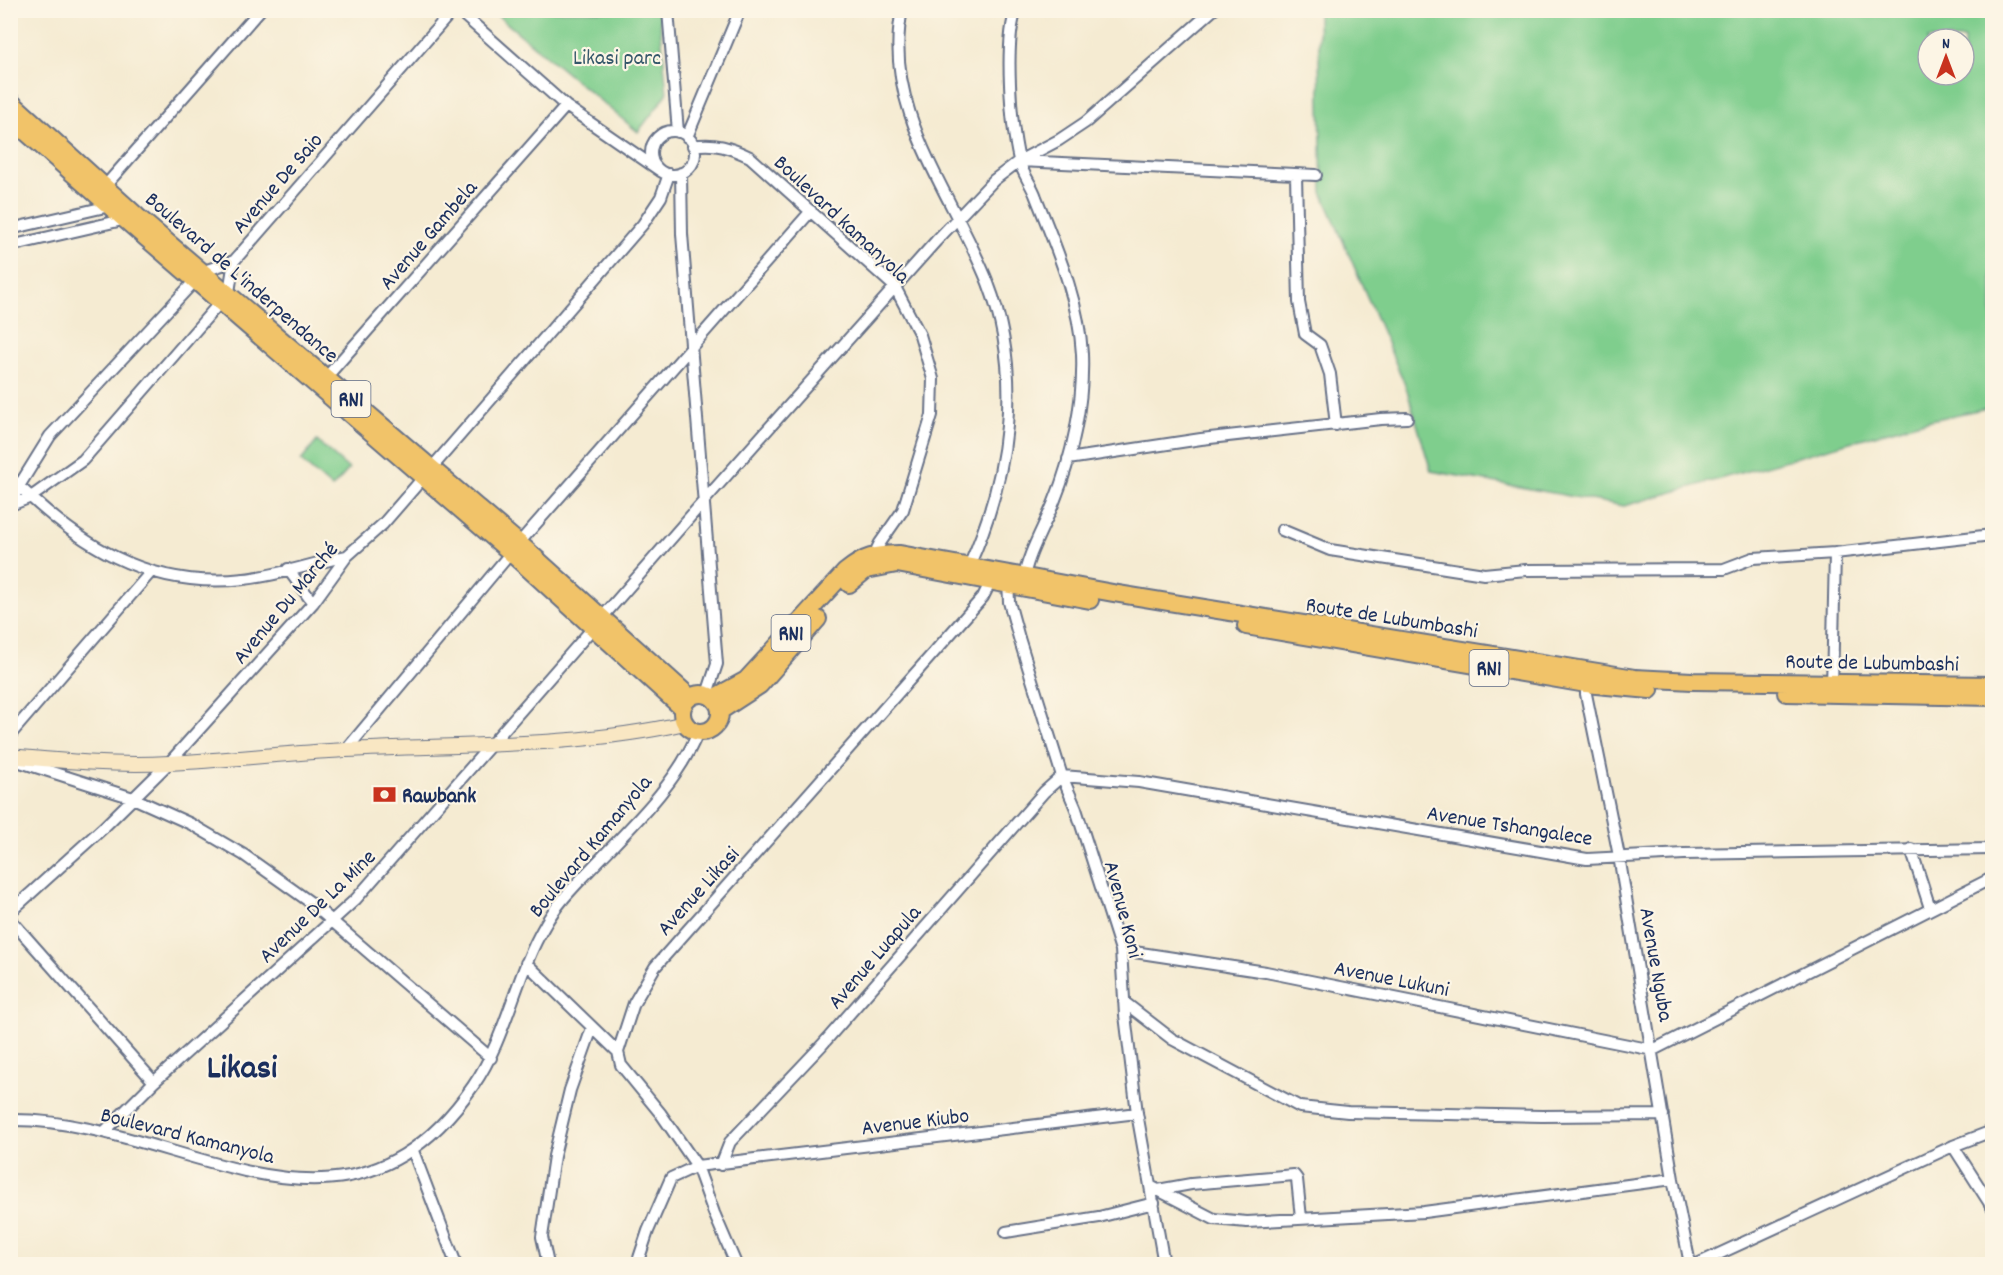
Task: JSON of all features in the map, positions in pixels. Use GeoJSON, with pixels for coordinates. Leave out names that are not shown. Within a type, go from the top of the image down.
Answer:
{"type":"FeatureCollection","features":[{"type":"Feature","properties":{"kind":"highway","name":"Boulevard de L'inderpendance"},"geometry":{"type":"LineString","coordinates":[[10,101],[105,186],[123,211]]}},
{"type":"Feature","properties":{"kind":"highway","name":"Boulevard de L'inderpendance"},"geometry":{"type":"LineString","coordinates":[[10,118],[200,275],[426,474],[515,548],[699,709]]}},
{"type":"Feature","properties":{"kind":"highway","name":"Route de Lubumbashi"},"geometry":{"type":"LineString","coordinates":[[869,562],[900,554],[969,566],[1010,582]]}},
{"type":"Feature","properties":{"kind":"highway","name":"Route de Lubumbashi"},"geometry":{"type":"LineString","coordinates":[[869,562],[897,564],[1010,582],[1586,678],[1636,690],[1992,685]]}},
{"type":"Feature","properties":{"kind":"highway","name":"RN1"},"geometry":{"type":"LineString","coordinates":[[699,709],[760,685],[869,562]]}},
{"type":"Feature","properties":{"kind":"highway","name":"Route de Lubumbashi"},"geometry":{"type":"LineString","coordinates":[[1832,688],[1992,698]]}},
{"type":"Feature","properties":{"kind":"main road"},"geometry":{"type":"LineString","coordinates":[[10,758],[118,764],[169,763],[346,750],[494,744],[621,734],[699,709]]}},
{"type":"Feature","properties":{"kind":"street"},"geometry":{"type":"LineString","coordinates":[[105,186],[260,10]]}},
{"type":"Feature","properties":{"kind":"street","name":"Avenue De Saio"},"geometry":{"type":"LineString","coordinates":[[11,505],[19,486],[50,435],[200,275],[234,261],[453,10]]}},
{"type":"Feature","properties":{"kind":"street"},"geometry":{"type":"LineString","coordinates":[[458,10],[566,106],[670,172]]}},
{"type":"Feature","properties":{"kind":"street"},"geometry":{"type":"LineString","coordinates":[[668,10],[686,138],[692,162],[670,172]]}},
{"type":"Feature","properties":{"kind":"street"},"geometry":{"type":"LineString","coordinates":[[902,10],[898,54],[908,108],[935,173],[989,285],[1007,355],[1010,378],[1004,448],[996,493],[969,566]]}},
{"type":"Feature","properties":{"kind":"street"},"geometry":{"type":"LineString","coordinates":[[1016,10],[1011,24],[1010,54],[1019,161],[1316,175]]}},
{"type":"Feature","properties":{"kind":"street","name":"Avenue De La Mine"},"geometry":{"type":"LineString","coordinates":[[105,1131],[154,1082],[331,923],[494,744],[703,502],[994,180],[1019,161],[1059,140],[1086,122],[1213,10]]}},
{"type":"Feature","properties":{"kind":"street"},"geometry":{"type":"LineString","coordinates":[[686,138],[738,12]]}},
{"type":"Feature","properties":{"kind":"street","name":"Avenue Gambela"},"geometry":{"type":"LineString","coordinates":[[322,382],[566,106]]}},
{"type":"Feature","properties":{"kind":"street"},"geometry":{"type":"LineString","coordinates":[[670,172],[652,159],[655,140],[665,132],[686,138]]}},
{"type":"Feature","properties":{"kind":"street","name":"Boulevard kamanyola"},"geometry":{"type":"LineString","coordinates":[[686,138],[721,145],[750,157],[895,288],[924,346],[933,379],[932,415],[903,510],[869,562]]}},
{"type":"Feature","properties":{"kind":"street","name":"Avenue Likasi"},"geometry":{"type":"LineString","coordinates":[[618,1052],[637,994],[655,967],[983,597],[1010,582],[1056,498],[1068,459],[1080,401],[1082,354],[1069,281],[1034,192],[1019,161]]}},
{"type":"Feature","properties":{"kind":"street","name":"Boulevard Kamanyola"},"geometry":{"type":"LineString","coordinates":[[10,1120],[105,1131],[222,1167],[290,1179],[329,1179],[366,1171],[413,1151],[439,1130],[457,1108],[490,1058],[526,963],[557,906],[677,772],[717,664],[693,346],[682,234],[670,172]]}},
{"type":"Feature","properties":{"kind":"street","name":"Avenue Du Marché"},"geometry":{"type":"LineString","coordinates":[[10,912],[169,763],[313,603],[347,556],[383,524],[643,224],[661,197],[670,172]]}},
{"type":"Feature","properties":{"kind":"street"},"geometry":{"type":"LineString","coordinates":[[1296,175],[1299,302],[1305,334],[1320,345],[1330,374],[1336,424]]}},
{"type":"Feature","properties":{"kind":"street"},"geometry":{"type":"LineString","coordinates":[[10,229],[123,211]]}},
{"type":"Feature","properties":{"kind":"street"},"geometry":{"type":"LineString","coordinates":[[10,246],[123,211]]}},
{"type":"Feature","properties":{"kind":"street"},"geometry":{"type":"LineString","coordinates":[[346,750],[515,548],[811,211]]}},
{"type":"Feature","properties":{"kind":"street"},"geometry":{"type":"LineString","coordinates":[[11,505],[31,497],[83,460],[224,296],[234,261]]}},
{"type":"Feature","properties":{"kind":"street"},"geometry":{"type":"LineString","coordinates":[[1068,459],[1201,439],[1407,418]]}},
{"type":"Feature","properties":{"kind":"street"},"geometry":{"type":"LineString","coordinates":[[10,477],[51,515],[101,550],[150,573],[202,581],[244,579],[347,556]]}},
{"type":"Feature","properties":{"kind":"street"},"geometry":{"type":"LineString","coordinates":[[1282,531],[1330,550],[1484,574],[1519,570],[1724,569],[1753,558],[1835,553],[1992,535]]}},
{"type":"Feature","properties":{"kind":"street"},"geometry":{"type":"LineString","coordinates":[[1832,688],[1835,553]]}},
{"type":"Feature","properties":{"kind":"street"},"geometry":{"type":"LineString","coordinates":[[288,569],[313,603]]}},
{"type":"Feature","properties":{"kind":"street"},"geometry":{"type":"LineString","coordinates":[[10,735],[150,573]]}},
{"type":"Feature","properties":{"kind":"street","name":"Avenue Koni"},"geometry":{"type":"LineString","coordinates":[[1010,582],[1009,602],[1062,776],[1076,809],[1121,950],[1125,1015],[1137,1113],[1155,1189],[1154,1203],[1164,1264]]}},
{"type":"Feature","properties":{"kind":"street","name":"Avenue Nguba"},"geometry":{"type":"LineString","coordinates":[[1586,678],[1653,1050],[1673,1179],[1690,1264]]}},
{"type":"Feature","properties":{"kind":"street"},"geometry":{"type":"LineString","coordinates":[[10,758],[133,798],[191,824],[244,855],[310,902],[331,923],[490,1058]]}},
{"type":"Feature","properties":{"kind":"street","name":"Avenue Tshangalece"},"geometry":{"type":"LineString","coordinates":[[1062,776],[1139,782],[1587,859],[1619,856],[1992,849]]}},
{"type":"Feature","properties":{"kind":"street","name":"Avenue Luapula"},"geometry":{"type":"LineString","coordinates":[[721,1165],[730,1142],[822,1045],[1044,792],[1062,776]]}},
{"type":"Feature","properties":{"kind":"street"},"geometry":{"type":"LineString","coordinates":[[1911,849],[1930,908]]}},
{"type":"Feature","properties":{"kind":"street"},"geometry":{"type":"LineString","coordinates":[[1653,1050],[1992,878]]}},
{"type":"Feature","properties":{"kind":"street"},"geometry":{"type":"LineString","coordinates":[[10,920],[154,1082]]}},
{"type":"Feature","properties":{"kind":"street","name":"Avenue Lukuni"},"geometry":{"type":"LineString","coordinates":[[1121,950],[1266,972],[1653,1050]]}},
{"type":"Feature","properties":{"kind":"street"},"geometry":{"type":"LineString","coordinates":[[526,963],[618,1052],[621,1065],[661,1114],[697,1166],[736,1264]]}},
{"type":"Feature","properties":{"kind":"street"},"geometry":{"type":"LineString","coordinates":[[1124,1002],[1172,1039],[1300,1107],[1348,1112],[1542,1116],[1663,1115]]}},
{"type":"Feature","properties":{"kind":"street"},"geometry":{"type":"LineString","coordinates":[[548,1264],[542,1237],[554,1156],[570,1090],[592,1028]]}},
{"type":"Feature","properties":{"kind":"street","name":"Avenue Kiubo"},"geometry":{"type":"LineString","coordinates":[[697,1166],[721,1165],[1137,1113]]}},
{"type":"Feature","properties":{"kind":"street"},"geometry":{"type":"LineString","coordinates":[[1696,1264],[1953,1146],[1992,1131]]}},
{"type":"Feature","properties":{"kind":"street"},"geometry":{"type":"LineString","coordinates":[[1953,1146],[1992,1207]]}},
{"type":"Feature","properties":{"kind":"street"},"geometry":{"type":"LineString","coordinates":[[413,1151],[437,1209],[456,1264]]}},
{"type":"Feature","properties":{"kind":"street"},"geometry":{"type":"LineString","coordinates":[[637,1264],[648,1231],[671,1178],[697,1166]]}},
{"type":"Feature","properties":{"kind":"street"},"geometry":{"type":"LineString","coordinates":[[1155,1189],[1293,1174],[1297,1179],[1301,1218]]}},
{"type":"Feature","properties":{"kind":"street"},"geometry":{"type":"LineString","coordinates":[[1155,1189],[1214,1219],[1247,1222],[1424,1212],[1673,1179]]}},
{"type":"Feature","properties":{"kind":"street"},"geometry":{"type":"LineString","coordinates":[[1006,1232],[1099,1217],[1154,1203]]}},
{"type":"Feature","properties":{"kind":"green space","name":"Likasi parc"},"geometry":{"type":"Polygon","coordinates":[[[492,11],[659,11],[667,94],[638,132],[492,11]]]}},
{"type":"Feature","properties":{"kind":"green space"},"geometry":{"type":"Polygon","coordinates":[[[1318,11],[1992,11],[1992,407],[1917,423],[1624,506],[1431,471],[1406,387],[1322,192],[1318,11]]]}},
{"type":"Feature","properties":{"kind":"green space"},"geometry":{"type":"Polygon","coordinates":[[[317,441],[349,469],[332,488],[301,461],[317,441]]]}},
{"type":"Feature","properties":{"kind":"place","name":"Rawbank"},"geometry":{"type":"Point","coordinates":[384,794]}},
{"type":"Feature","properties":{"kind":"district","name":"Likasi"},"geometry":{"type":"Point","coordinates":[242,1065]}}]}
